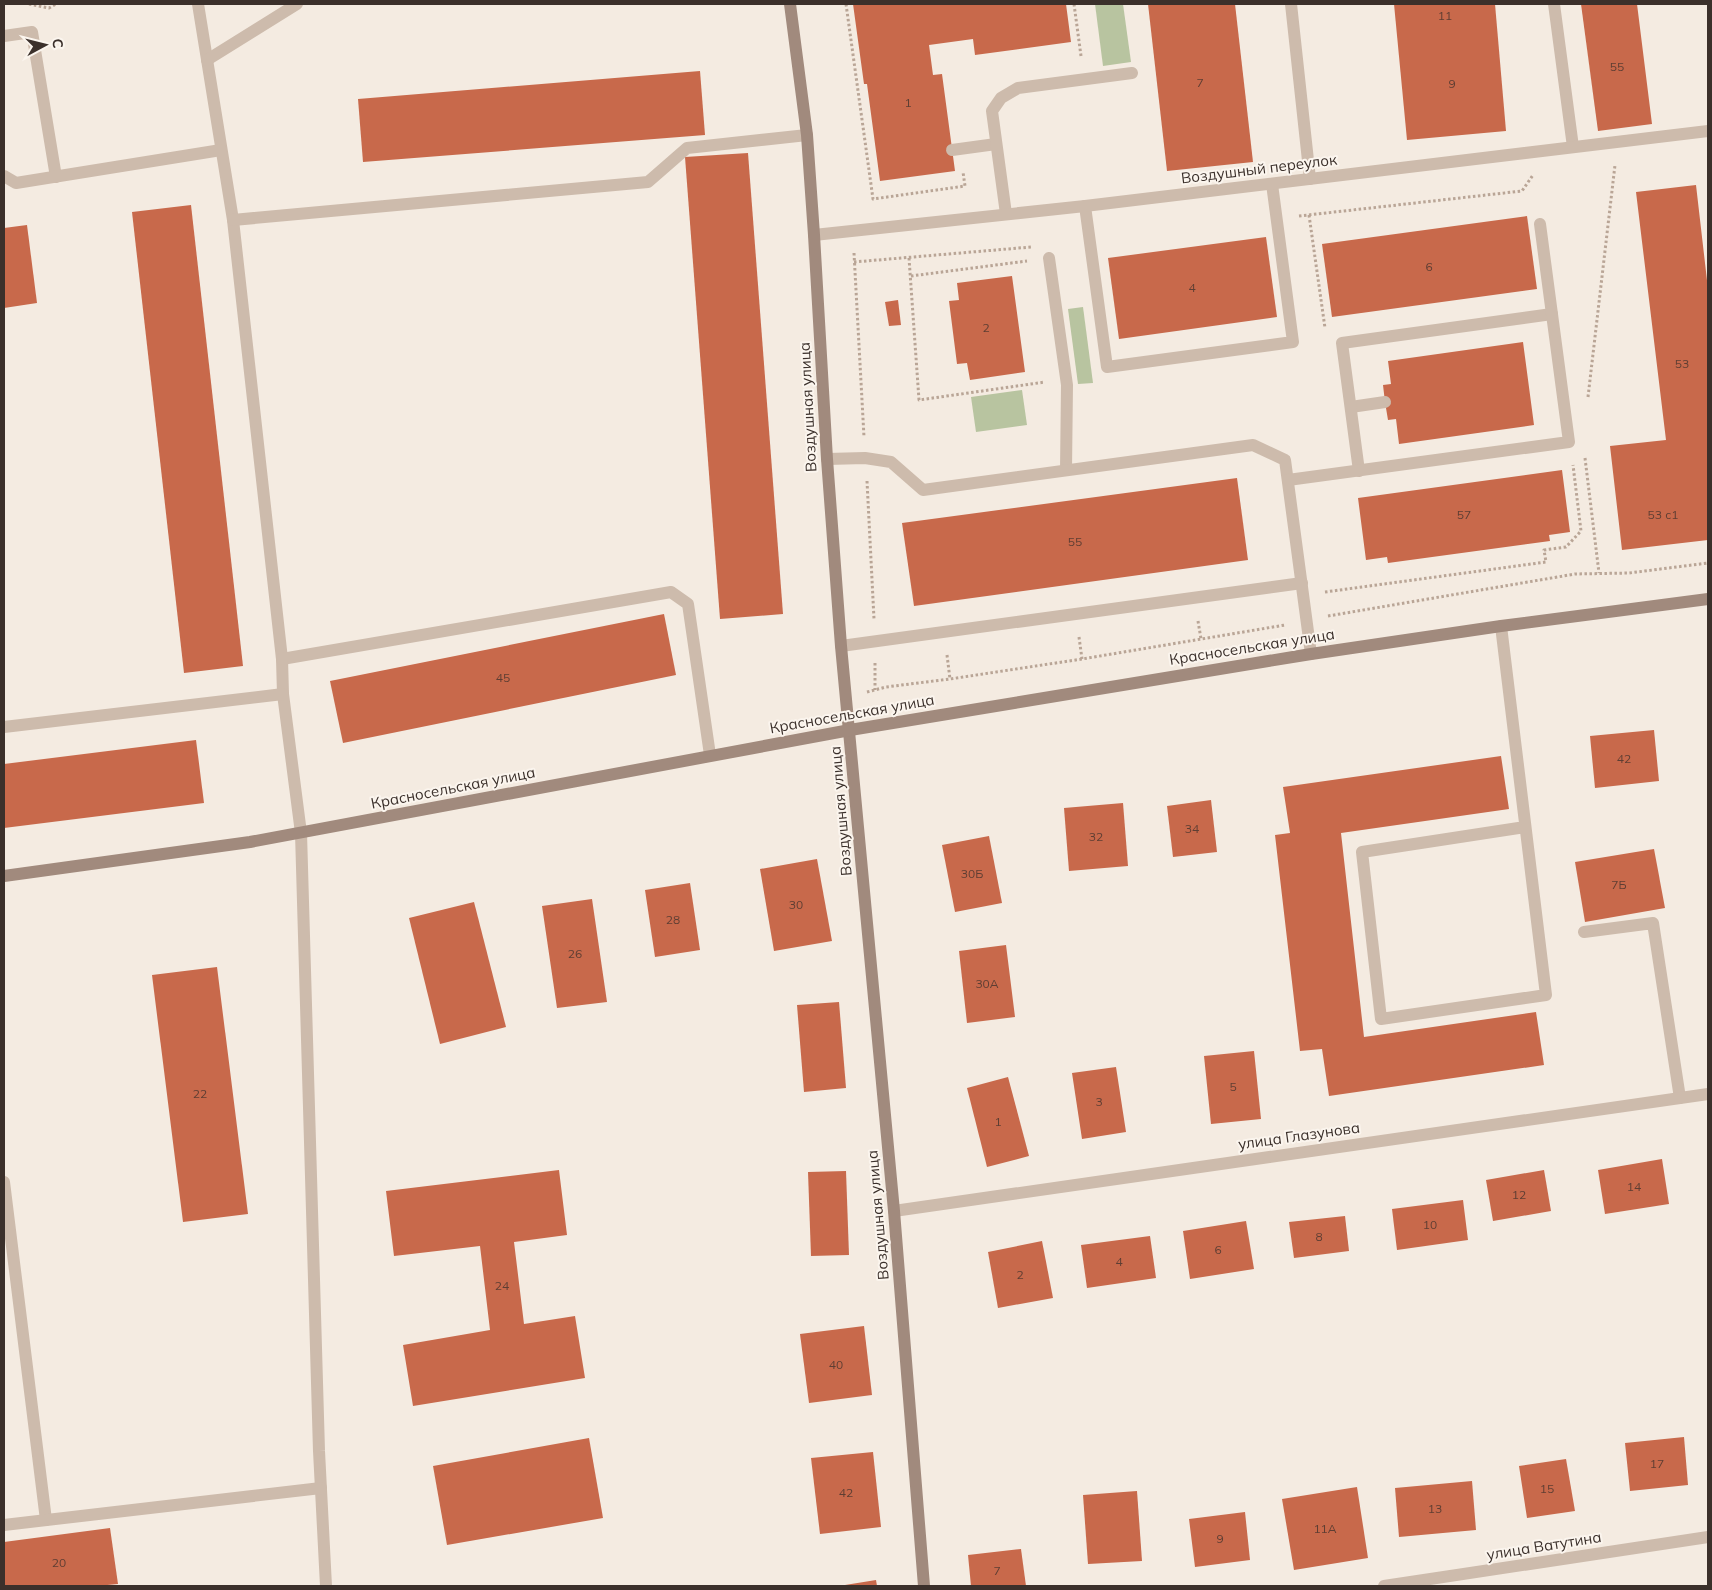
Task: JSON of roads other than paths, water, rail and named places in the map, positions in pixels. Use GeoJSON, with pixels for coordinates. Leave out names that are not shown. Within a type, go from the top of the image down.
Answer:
{"type":"FeatureCollection","features":[{"type":"Feature","properties":{"kind":"main road","name":"Воздушная улица"},"geometry":{"type":"LineString","coordinates":[[790,4],[807,136],[827,459],[842,646],[894,1210],[924,1586]]}},
{"type":"Feature","properties":{"kind":"main road","name":"Красносельская улица"},"geometry":{"type":"LineString","coordinates":[[4,876],[250,842],[850,730],[1311,654],[1501,626],[1708,599]]}},
{"type":"Feature","properties":{"kind":"street"},"geometry":{"type":"LineString","coordinates":[[198,4],[232,220],[282,659],[283,694],[301,833],[321,1488],[326,1586]]}},
{"type":"Feature","properties":{"kind":"street"},"geometry":{"type":"LineString","coordinates":[[207,60],[297,4]]}},
{"type":"Feature","properties":{"kind":"street"},"geometry":{"type":"LineString","coordinates":[[1291,4],[1310,179]]}},
{"type":"Feature","properties":{"kind":"street"},"geometry":{"type":"LineString","coordinates":[[1554,4],[1573,147]]}},
{"type":"Feature","properties":{"kind":"street"},"geometry":{"type":"LineString","coordinates":[[4,36],[32,32],[56,177]]}},
{"type":"Feature","properties":{"kind":"street"},"geometry":{"type":"LineString","coordinates":[[1006,214],[992,111],[1002,98],[1018,88],[1132,73]]}},
{"type":"Feature","properties":{"kind":"street","name":"Воздушный переулок"},"geometry":{"type":"LineString","coordinates":[[814,235],[1085,206],[1708,131]]}},
{"type":"Feature","properties":{"kind":"street"},"geometry":{"type":"LineString","coordinates":[[232,220],[648,182],[687,148],[807,136]]}},
{"type":"Feature","properties":{"kind":"street"},"geometry":{"type":"LineString","coordinates":[[956,150],[996,144]]}},
{"type":"Feature","properties":{"kind":"street"},"geometry":{"type":"LineString","coordinates":[[4,176],[16,183],[221,150]]}},
{"type":"Feature","properties":{"kind":"street"},"geometry":{"type":"LineString","coordinates":[[1085,206],[1107,367],[1294,342],[1272,184]]}},
{"type":"Feature","properties":{"kind":"street"},"geometry":{"type":"LineString","coordinates":[[1288,480],[1570,442],[1540,224]]}},
{"type":"Feature","properties":{"kind":"street"},"geometry":{"type":"LineString","coordinates":[[1050,258],[1066,379],[1066,470]]}},
{"type":"Feature","properties":{"kind":"street"},"geometry":{"type":"LineString","coordinates":[[1359,471],[1342,342],[1552,314]]}},
{"type":"Feature","properties":{"kind":"street"},"geometry":{"type":"LineString","coordinates":[[1351,407],[1385,402]]}},
{"type":"Feature","properties":{"kind":"street"},"geometry":{"type":"LineString","coordinates":[[827,459],[866,458],[891,462],[924,490],[1253,445],[1285,460],[1311,654]]}},
{"type":"Feature","properties":{"kind":"street"},"geometry":{"type":"LineString","coordinates":[[842,646],[1302,589]]}},
{"type":"Feature","properties":{"kind":"street"},"geometry":{"type":"LineString","coordinates":[[282,659],[671,592],[688,604],[710,755]]}},
{"type":"Feature","properties":{"kind":"street"},"geometry":{"type":"LineString","coordinates":[[1501,626],[1546,995],[1381,1018],[1362,852],[1525,828]]}},
{"type":"Feature","properties":{"kind":"street"},"geometry":{"type":"LineString","coordinates":[[4,727],[283,694]]}},
{"type":"Feature","properties":{"kind":"street"},"geometry":{"type":"LineString","coordinates":[[1584,932],[1652,923],[1680,1098]]}},
{"type":"Feature","properties":{"kind":"street","name":"улица Глазунова"},"geometry":{"type":"LineString","coordinates":[[894,1210],[1708,1094]]}},
{"type":"Feature","properties":{"kind":"street"},"geometry":{"type":"LineString","coordinates":[[4,1182],[46,1520]]}},
{"type":"Feature","properties":{"kind":"street"},"geometry":{"type":"LineString","coordinates":[[4,1525],[321,1488]]}},
{"type":"Feature","properties":{"kind":"street","name":"улица Ватутина"},"geometry":{"type":"LineString","coordinates":[[1384,1586],[1708,1537]]}}]}
